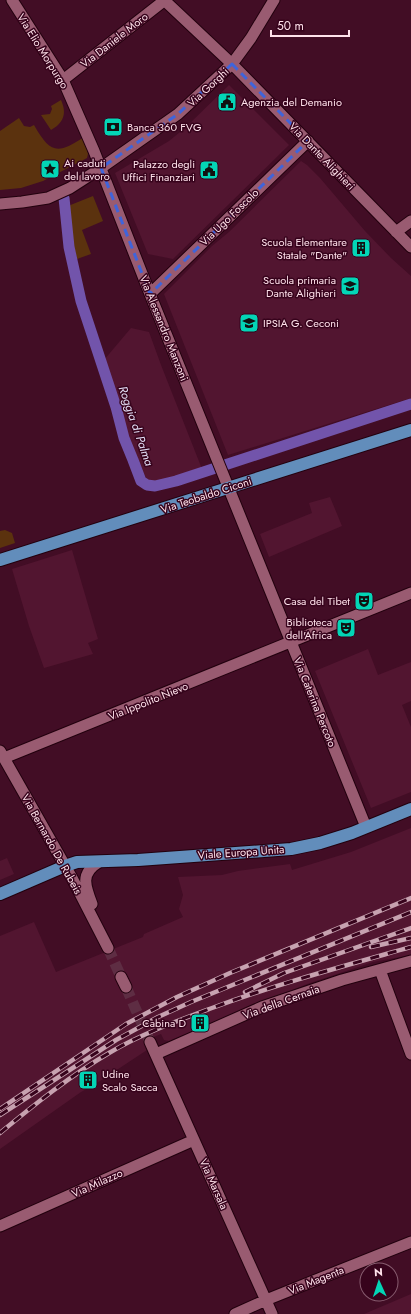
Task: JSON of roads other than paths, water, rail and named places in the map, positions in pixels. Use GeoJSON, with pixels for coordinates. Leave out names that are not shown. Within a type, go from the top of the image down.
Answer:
{"type":"FeatureCollection","features":[{"type":"Feature","properties":{"kind":"main road","name":"Via Teobaldo Ciconi"},"geometry":{"type":"LineString","coordinates":[[0,560],[411,430]]}},
{"type":"Feature","properties":{"kind":"main road","name":"Viale Europa Unita"},"geometry":{"type":"LineString","coordinates":[[0,894],[65,866],[78,862],[99,862],[291,848],[320,844],[411,809]]}},
{"type":"Feature","properties":{"kind":"street","name":"Via Elio Morpurgo"},"geometry":{"type":"LineString","coordinates":[[12,0],[63,80],[101,168]]}},
{"type":"Feature","properties":{"kind":"street","name":"Via Daniele Moro"},"geometry":{"type":"LineString","coordinates":[[63,80],[165,0]]}},
{"type":"Feature","properties":{"kind":"street","name":"Via Dante Alighieri"},"geometry":{"type":"LineString","coordinates":[[165,0],[232,64],[411,247]]}},
{"type":"Feature","properties":{"kind":"street","name":"Via Gorghi"},"geometry":{"type":"LineString","coordinates":[[0,204],[48,198],[70,188],[178,114],[232,64],[251,38],[274,0]]}},
{"type":"Feature","properties":{"kind":"street","name":"Via Ugo Foscolo"},"geometry":{"type":"LineString","coordinates":[[150,294],[308,141]]}},
{"type":"Feature","properties":{"kind":"street","name":"Via Alessandro Manzoni"},"geometry":{"type":"LineString","coordinates":[[101,168],[228,488]]}},
{"type":"Feature","properties":{"kind":"street"},"geometry":{"type":"LineString","coordinates":[[396,232],[411,221]]}},
{"type":"Feature","properties":{"kind":"street","name":"Via Caterina Percoto"},"geometry":{"type":"LineString","coordinates":[[228,488],[366,827]]}},
{"type":"Feature","properties":{"kind":"street","name":"Via Ippolito Nievo"},"geometry":{"type":"LineString","coordinates":[[2,755],[291,642],[411,593]]}},
{"type":"Feature","properties":{"kind":"street","name":"Via Bernardo De Rubeis"},"geometry":{"type":"LineString","coordinates":[[2,755],[65,866],[106,943],[103,930],[85,884],[89,870],[99,862]]}},
{"type":"Feature","properties":{"kind":"street","name":"Via della Cernaia"},"geometry":{"type":"LineString","coordinates":[[156,1054],[262,1007],[342,980],[411,961]]}},
{"type":"Feature","properties":{"kind":"street"},"geometry":{"type":"LineString","coordinates":[[380,970],[411,1054]]}},
{"type":"Feature","properties":{"kind":"street"},"geometry":{"type":"LineString","coordinates":[[121,977],[126,987]]}},
{"type":"Feature","properties":{"kind":"street"},"geometry":{"type":"LineString","coordinates":[[150,1042],[156,1054]]}},
{"type":"Feature","properties":{"kind":"street","name":"Via Marsala"},"geometry":{"type":"LineString","coordinates":[[156,1054],[272,1314]]}},
{"type":"Feature","properties":{"kind":"street","name":"Via Milazzo"},"geometry":{"type":"LineString","coordinates":[[0,1226],[194,1140]]}},
{"type":"Feature","properties":{"kind":"street","name":"Via Magenta"},"geometry":{"type":"LineString","coordinates":[[236,1314],[266,1300],[411,1242]]}},
{"type":"Feature","properties":{"kind":"waterway","name":"Roggia di Palma"},"geometry":{"type":"LineString","coordinates":[[64,198],[69,247],[81,301],[116,407],[124,438],[141,481],[147,485],[155,486],[176,481],[411,404]]}},
{"type":"Feature","properties":{"kind":"tunnel"},"geometry":{"type":"LineString","coordinates":[[108,948],[121,977]]}},
{"type":"Feature","properties":{"kind":"tunnel"},"geometry":{"type":"LineString","coordinates":[[126,987],[150,1042]]}},
{"type":"Feature","properties":{"kind":"railway"},"geometry":{"type":"LineString","coordinates":[[0,1109],[126,1024],[177,997],[230,973],[411,898]]}},
{"type":"Feature","properties":{"kind":"railway"},"geometry":{"type":"LineString","coordinates":[[0,1115],[116,1040],[158,1017],[191,1002],[411,912]]}},
{"type":"Feature","properties":{"kind":"railway"},"geometry":{"type":"LineString","coordinates":[[245,992],[284,973],[411,928]]}},
{"type":"Feature","properties":{"kind":"railway"},"geometry":{"type":"LineString","coordinates":[[371,947],[411,938]]}},
{"type":"Feature","properties":{"kind":"railway"},"geometry":{"type":"LineString","coordinates":[[0,1133],[80,1071],[121,1046],[146,1034],[236,999],[411,947]]}},
{"type":"Feature","properties":{"kind":"place","name":"Agenzia del Demanio"},"geometry":{"type":"Point","coordinates":[227,102]}},
{"type":"Feature","properties":{"kind":"place","name":"Banca 360 FVG"},"geometry":{"type":"Point","coordinates":[113,127]}},
{"type":"Feature","properties":{"kind":"place","name":"Ai caduti del lavoro"},"geometry":{"type":"Point","coordinates":[50,169]}},
{"type":"Feature","properties":{"kind":"place","name":"Palazzo degli Uffici Finanziari"},"geometry":{"type":"Point","coordinates":[209,170]}},
{"type":"Feature","properties":{"kind":"place","name":"Scuola Elementare Statale \"Dante\""},"geometry":{"type":"Point","coordinates":[361,248]}},
{"type":"Feature","properties":{"kind":"place","name":"Scuola primaria Dante Alighieri"},"geometry":{"type":"Point","coordinates":[350,286]}},
{"type":"Feature","properties":{"kind":"place","name":"IPSIA G. Ceconi"},"geometry":{"type":"Point","coordinates":[249,323]}},
{"type":"Feature","properties":{"kind":"place","name":"Casa del Tibet"},"geometry":{"type":"Point","coordinates":[364,601]}},
{"type":"Feature","properties":{"kind":"place","name":"Biblioteca dell'Africa"},"geometry":{"type":"Point","coordinates":[346,628]}},
{"type":"Feature","properties":{"kind":"place","name":"Cabina D"},"geometry":{"type":"Point","coordinates":[200,1023]}},
{"type":"Feature","properties":{"kind":"place","name":"Udine Scalo Sacca"},"geometry":{"type":"Point","coordinates":[88,1080]}}]}
